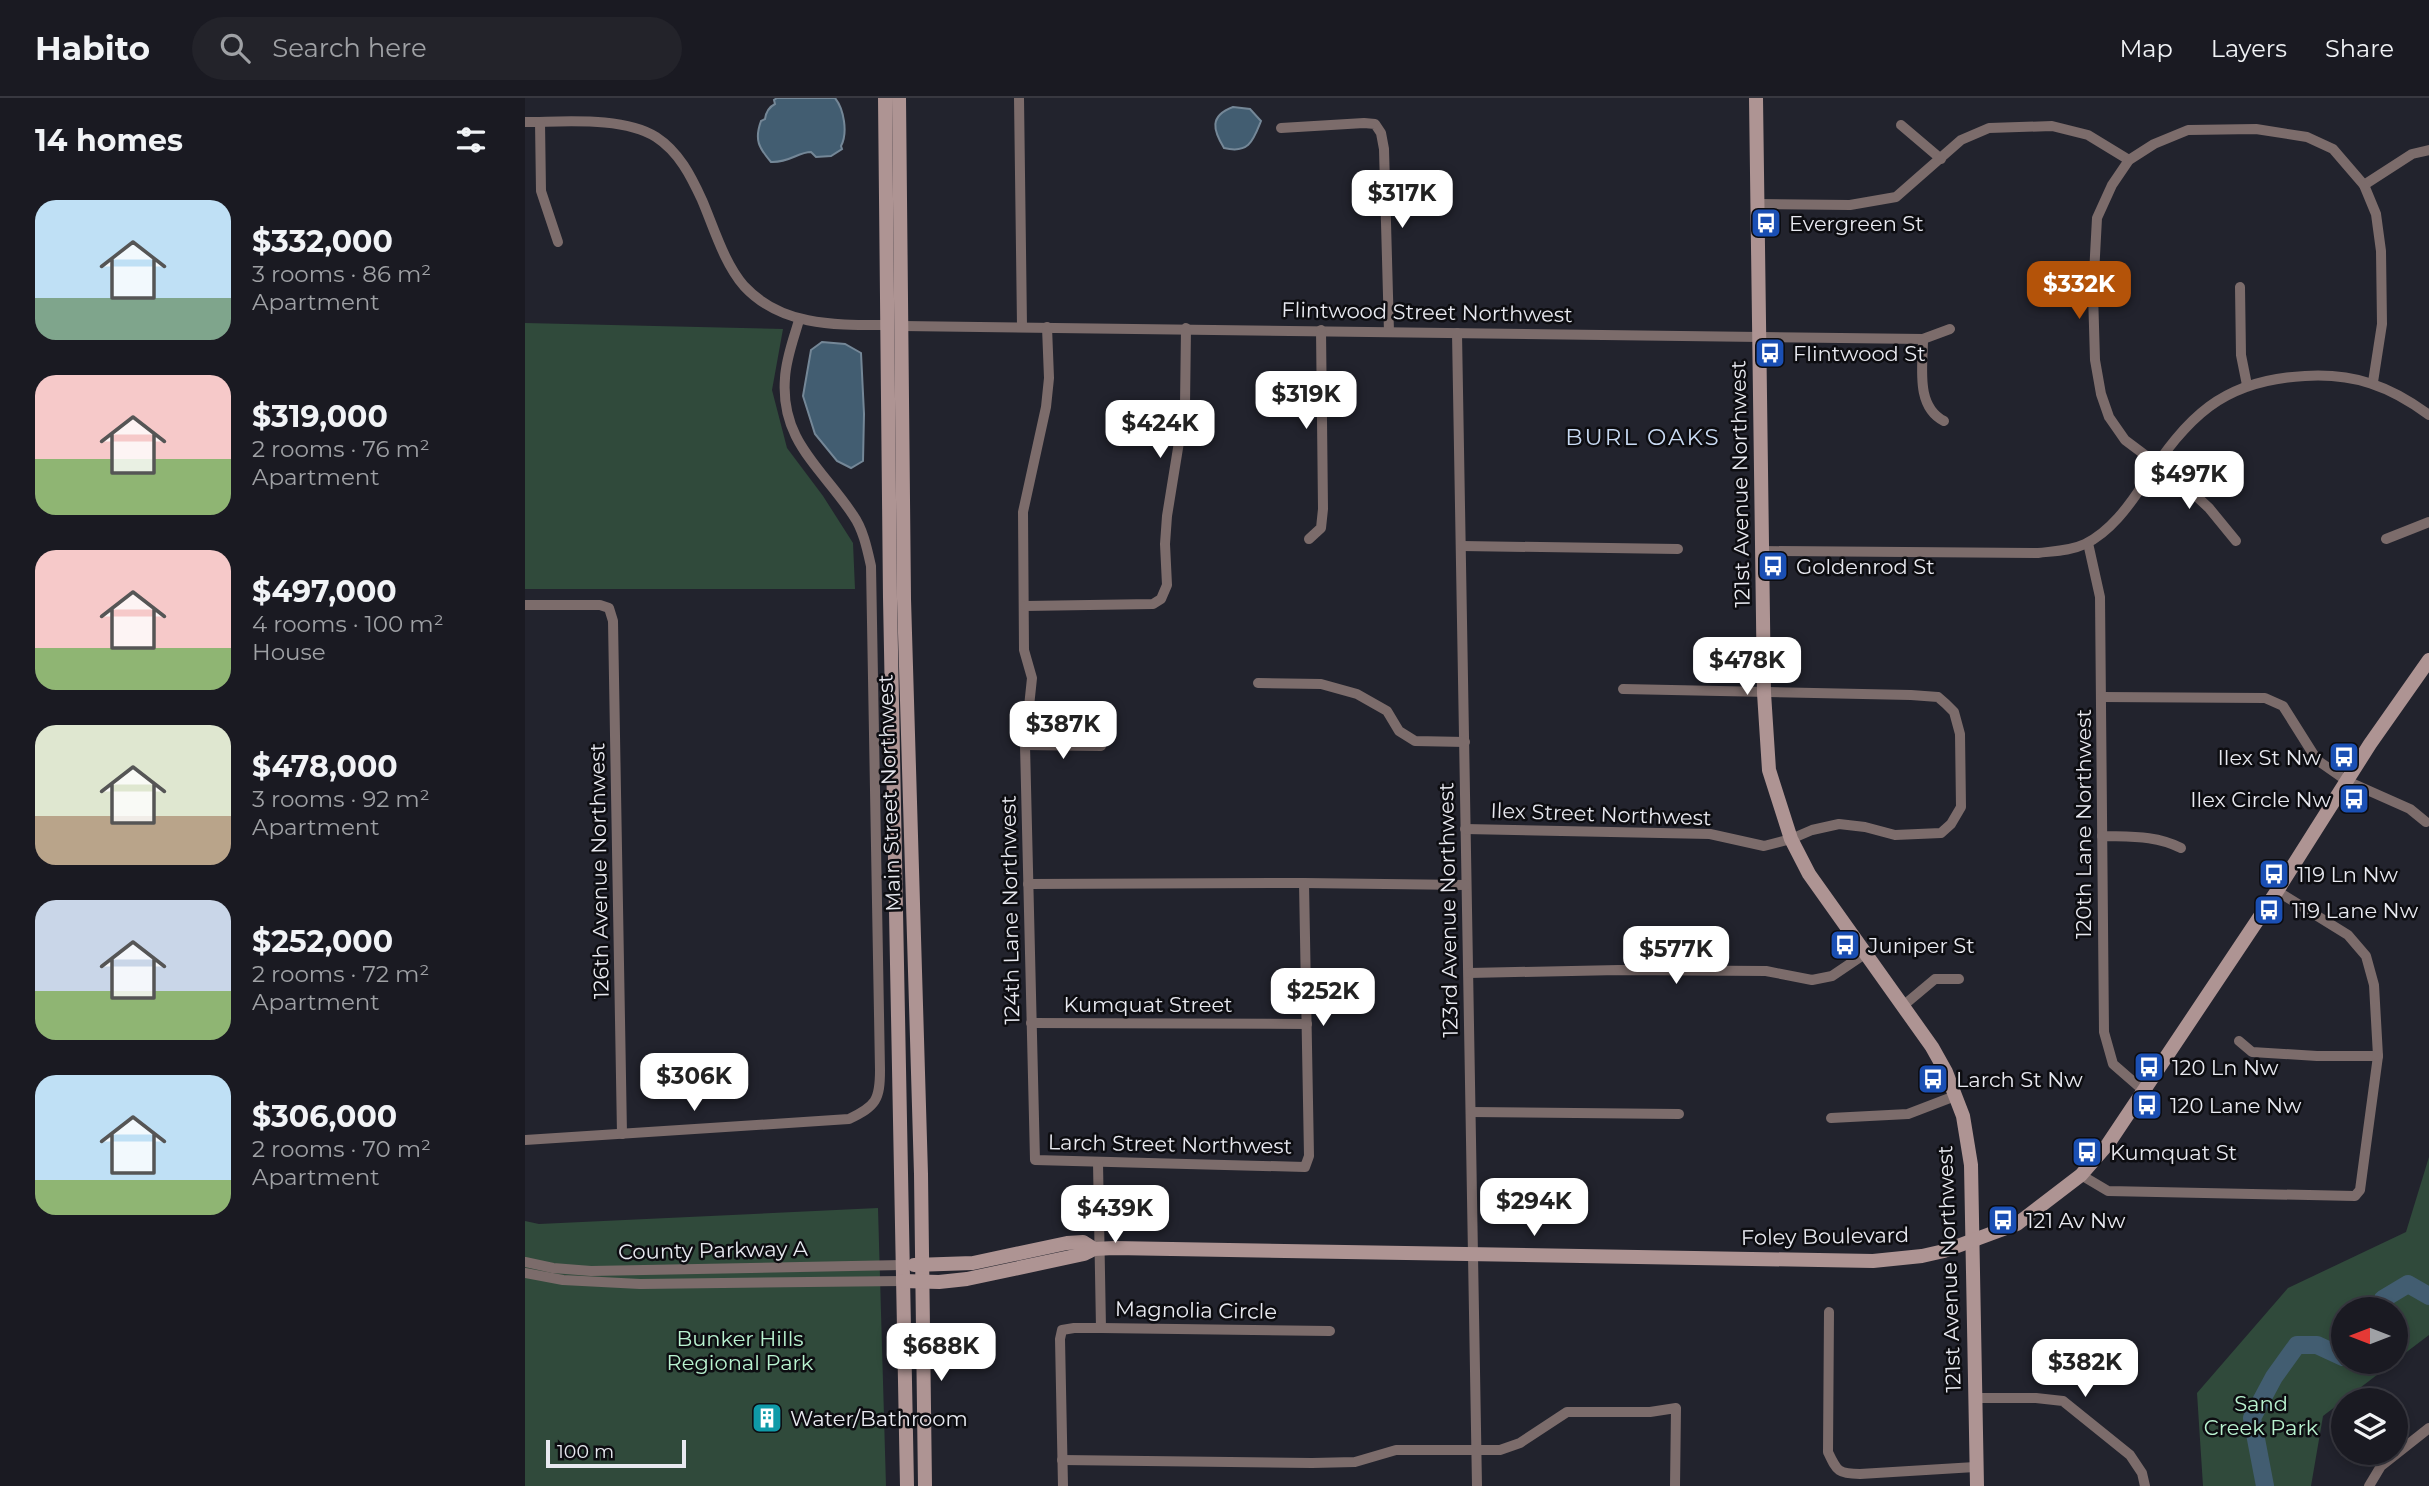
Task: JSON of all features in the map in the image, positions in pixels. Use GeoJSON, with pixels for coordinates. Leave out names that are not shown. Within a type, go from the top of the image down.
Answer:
{"type":"FeatureCollection","features":[{"type":"Feature","properties":{"kind":"street","name":"Main Street Northwest"},"geometry":{"type":"LineString","coordinates":[[885,98],[895,325],[921,1174],[925,1486]]}},
{"type":"Feature","properties":{"kind":"street","name":"Main Street Northwest"},"geometry":{"type":"LineString","coordinates":[[899,98],[891,681],[907,1486]]}},
{"type":"Feature","properties":{"kind":"street"},"geometry":{"type":"LineString","coordinates":[[1019,98],[1022,326]]}},
{"type":"Feature","properties":{"kind":"street","name":"121st Avenue Northwest"},"geometry":{"type":"LineString","coordinates":[[1756,98],[1761,551],[1764,693],[1769,770],[1791,839],[1809,874],[1904,1005],[1942,1064],[1963,1116],[1971,1165],[1977,1486]]}},
{"type":"Feature","properties":{"kind":"street","name":"Flintwood Street Northwest"},"geometry":{"type":"LineString","coordinates":[[525,122],[584,121],[627,126],[655,136],[683,162],[726,256],[743,285],[765,303],[799,320],[826,324],[1923,339],[1950,329]]}},
{"type":"Feature","properties":{"kind":"street"},"geometry":{"type":"LineString","coordinates":[[540,122],[541,191],[558,242]]}},
{"type":"Feature","properties":{"kind":"street"},"geometry":{"type":"LineString","coordinates":[[1281,128],[1364,122],[1375,124],[1381,133],[1384,149],[1389,332]]}},
{"type":"Feature","properties":{"kind":"street"},"geometry":{"type":"LineString","coordinates":[[1901,125],[1941,159]]}},
{"type":"Feature","properties":{"kind":"street"},"geometry":{"type":"LineString","coordinates":[[1758,204],[1850,205],[1896,197],[1961,140],[1989,128],[2052,126],[2088,135],[2129,160]]}},
{"type":"Feature","properties":{"kind":"street"},"geometry":{"type":"LineString","coordinates":[[2236,541],[2209,508],[2181,482],[2125,440],[2109,417],[2101,394],[2095,360],[2093,293],[2097,218],[2112,185],[2129,160],[2154,144],[2188,130],[2256,129],[2307,137],[2333,149],[2364,185],[2377,214],[2381,251],[2382,324],[2373,382]]}},
{"type":"Feature","properties":{"kind":"street"},"geometry":{"type":"LineString","coordinates":[[2364,185],[2412,154],[2429,150]]}},
{"type":"Feature","properties":{"kind":"street"},"geometry":{"type":"LineString","coordinates":[[2240,287],[2241,355],[2247,385]]}},
{"type":"Feature","properties":{"kind":"street"},"geometry":{"type":"LineString","coordinates":[[525,1140],[849,1119],[868,1110],[879,1096],[871,566],[866,542],[855,516],[804,453],[790,422],[785,397],[785,376],[799,320]]}},
{"type":"Feature","properties":{"kind":"street","name":"124th Lane Northwest"},"geometry":{"type":"LineString","coordinates":[[1035,1160],[1025,745],[1032,678],[1024,650],[1023,512],[1046,407],[1049,378],[1047,327]]}},
{"type":"Feature","properties":{"kind":"street"},"geometry":{"type":"LineString","coordinates":[[1025,606],[1153,604],[1161,599],[1167,585],[1167,516],[1185,405],[1186,327]]}},
{"type":"Feature","properties":{"kind":"street"},"geometry":{"type":"LineString","coordinates":[[1309,539],[1321,528],[1323,509],[1321,330]]}},
{"type":"Feature","properties":{"kind":"street","name":"123rd Avenue Northwest"},"geometry":{"type":"LineString","coordinates":[[1457,333],[1477,1486]]}},
{"type":"Feature","properties":{"kind":"street"},"geometry":{"type":"LineString","coordinates":[[1923,339],[1925,399],[1930,411],[1944,421]]}},
{"type":"Feature","properties":{"kind":"street"},"geometry":{"type":"LineString","coordinates":[[1761,551],[2038,553],[2072,549],[2088,542],[2125,511],[2190,422],[2228,394],[2247,385],[2289,377],[2314,376],[2335,376],[2373,382],[2391,390],[2429,415]]}},
{"type":"Feature","properties":{"kind":"street"},"geometry":{"type":"LineString","coordinates":[[2386,539],[2429,522]]}},
{"type":"Feature","properties":{"kind":"street","name":"120th Lane Northwest"},"geometry":{"type":"LineString","coordinates":[[2088,542],[2100,597],[2105,1043],[2113,1064],[2144,1091]]}},
{"type":"Feature","properties":{"kind":"street"},"geometry":{"type":"LineString","coordinates":[[1462,546],[1678,549]]}},
{"type":"Feature","properties":{"kind":"street","name":"126th Avenue Northwest"},"geometry":{"type":"LineString","coordinates":[[525,605],[600,605],[609,608],[613,621],[622,1134]]}},
{"type":"Feature","properties":{"kind":"street","name":"Foley Boulevard"},"geometry":{"type":"LineString","coordinates":[[903,1281],[967,1279],[1007,1272],[1097,1249],[1873,1261],[1922,1256],[2017,1224],[2081,1175],[2108,1144],[2277,891],[2406,690],[2429,660]]}},
{"type":"Feature","properties":{"kind":"street"},"geometry":{"type":"LineString","coordinates":[[1258,683],[1321,684],[1357,694],[1387,711],[1399,731],[1415,741],[1465,742]]}},
{"type":"Feature","properties":{"kind":"street"},"geometry":{"type":"LineString","coordinates":[[1623,689],[1764,693]]}},
{"type":"Feature","properties":{"kind":"street","name":"Ilex Street Northwest"},"geometry":{"type":"LineString","coordinates":[[1465,829],[1710,834],[1764,846],[1839,824],[1895,835],[1941,832],[1951,824],[1961,807],[1959,734],[1954,712],[1938,697],[1764,693]]}},
{"type":"Feature","properties":{"kind":"street"},"geometry":{"type":"LineString","coordinates":[[2102,697],[2265,698],[2283,706],[2317,760],[2347,781],[2410,809],[2426,822]]}},
{"type":"Feature","properties":{"kind":"street"},"geometry":{"type":"LineString","coordinates":[[1025,745],[1101,746]]}},
{"type":"Feature","properties":{"kind":"street"},"geometry":{"type":"LineString","coordinates":[[2102,836],[2145,836],[2164,839],[2181,848]]}},
{"type":"Feature","properties":{"kind":"street"},"geometry":{"type":"LineString","coordinates":[[1304,883],[1307,1024]]}},
{"type":"Feature","properties":{"kind":"street"},"geometry":{"type":"LineString","coordinates":[[1028,884],[1466,885]]}},
{"type":"Feature","properties":{"kind":"street"},"geometry":{"type":"LineString","coordinates":[[2081,1175],[2108,1191],[2355,1196],[2362,1185],[2378,1056],[2374,985],[2366,956],[2348,935],[2277,891]]}},
{"type":"Feature","properties":{"kind":"street"},"geometry":{"type":"LineString","coordinates":[[1469,973],[1766,971],[1812,979],[1832,976],[1866,953]]}},
{"type":"Feature","properties":{"kind":"street"},"geometry":{"type":"LineString","coordinates":[[1904,1005],[1935,979],[1959,979]]}},
{"type":"Feature","properties":{"kind":"street","name":"Kumquat Street"},"geometry":{"type":"LineString","coordinates":[[1031,1023],[1307,1024]]}},
{"type":"Feature","properties":{"kind":"street","name":"Larch Street Northwest"},"geometry":{"type":"LineString","coordinates":[[1035,1160],[1305,1167],[1309,1156],[1307,1024]]}},
{"type":"Feature","properties":{"kind":"street"},"geometry":{"type":"LineString","coordinates":[[2239,1041],[2252,1052],[2378,1056]]}},
{"type":"Feature","properties":{"kind":"street"},"geometry":{"type":"LineString","coordinates":[[1831,1118],[1908,1114],[1955,1096]]}},
{"type":"Feature","properties":{"kind":"street"},"geometry":{"type":"LineString","coordinates":[[1471,1112],[1679,1114]]}},
{"type":"Feature","properties":{"kind":"street"},"geometry":{"type":"LineString","coordinates":[[1098,1163],[1097,1249],[1101,1328]]}},
{"type":"Feature","properties":{"kind":"street","name":"Foley Boulevard"},"geometry":{"type":"LineString","coordinates":[[903,1265],[973,1263],[1067,1243],[1083,1242],[1097,1249]]}},
{"type":"Feature","properties":{"kind":"street","name":"County Parkway A"},"geometry":{"type":"LineString","coordinates":[[525,1262],[553,1268],[591,1271],[903,1265]]}},
{"type":"Feature","properties":{"kind":"street","name":"County Parkway A"},"geometry":{"type":"LineString","coordinates":[[525,1273],[563,1280],[640,1284],[903,1281]]}},
{"type":"Feature","properties":{"kind":"street"},"geometry":{"type":"LineString","coordinates":[[1829,1312],[1828,1452],[1838,1470],[1846,1474],[1860,1474],[1975,1467]]}},
{"type":"Feature","properties":{"kind":"street","name":"Magnolia Circle"},"geometry":{"type":"LineString","coordinates":[[1062,1460],[1062,1331],[1074,1328],[1330,1331]]}},
{"type":"Feature","properties":{"kind":"street"},"geometry":{"type":"LineString","coordinates":[[1975,1398],[2063,1401],[2130,1455],[2142,1473],[2145,1486]]}},
{"type":"Feature","properties":{"kind":"street"},"geometry":{"type":"LineString","coordinates":[[1063,1486],[1062,1460],[1312,1463],[1355,1462],[1396,1450],[1500,1450],[1520,1443],[1567,1412],[1650,1412],[1676,1408],[1675,1486]]}},
{"type":"Feature","properties":{"kind":"street"},"geometry":{"type":"LineString","coordinates":[[2369,1486],[2381,1466],[2429,1428]]}},
{"type":"Feature","properties":{"kind":"green space"},"geometry":{"type":"Polygon","coordinates":[[[525,323],[783,329],[772,390],[787,448],[823,496],[853,543],[855,589],[525,589],[525,323]]]}},
{"type":"Feature","properties":{"kind":"green space","name":"Sand Creek Park"},"geometry":{"type":"Polygon","coordinates":[[[2429,1157],[2429,1335],[2408,1351],[2408,1297],[2331,1297],[2331,1374],[2378,1374],[2360,1388],[2331,1388],[2331,1410],[2323,1416],[2311,1486],[2203,1486],[2197,1393],[2288,1288],[2406,1232],[2429,1157]]]}},
{"type":"Feature","properties":{"kind":"green space","name":"Bunker Hills Regional Park"},"geometry":{"type":"Polygon","coordinates":[[[878,1208],[886,1486],[525,1486],[525,1221],[539,1224],[878,1208]]]}},
{"type":"Feature","properties":{"kind":"water"},"geometry":{"type":"Polygon","coordinates":[[[777,98],[835,98],[844,121],[842,149],[831,156],[816,157],[811,152],[806,152],[783,161],[771,162],[761,148],[758,133],[761,121],[765,119],[777,98]]]}},
{"type":"Feature","properties":{"kind":"water"},"geometry":{"type":"Polygon","coordinates":[[[1233,107],[1250,109],[1261,121],[1249,144],[1239,149],[1224,148],[1215,124],[1220,115],[1233,107]]]}},
{"type":"Feature","properties":{"kind":"water"},"geometry":{"type":"Polygon","coordinates":[[[822,342],[845,344],[861,353],[863,461],[851,468],[837,461],[815,434],[803,396],[811,350],[822,342]]]}},
{"type":"Feature","properties":{"kind":"waterway"},"geometry":{"type":"LineString","coordinates":[[2386,1297],[2408,1284],[2429,1296]]}},
{"type":"Feature","properties":{"kind":"waterway"},"geometry":{"type":"LineString","coordinates":[[2265,1486],[2252,1418],[2274,1377],[2297,1345],[2317,1345],[2331,1351]]}},
{"type":"Feature","properties":{"kind":"place","name":"Evergreen St"},"geometry":{"type":"Point","coordinates":[1766,223]}},
{"type":"Feature","properties":{"kind":"place","name":"Flintwood St"},"geometry":{"type":"Point","coordinates":[1770,353]}},
{"type":"Feature","properties":{"kind":"place","name":"Goldenrod St"},"geometry":{"type":"Point","coordinates":[1773,566]}},
{"type":"Feature","properties":{"kind":"place","name":"Ilex St Nw"},"geometry":{"type":"Point","coordinates":[2344,757]}},
{"type":"Feature","properties":{"kind":"place","name":"Ilex Circle Nw"},"geometry":{"type":"Point","coordinates":[2354,799]}},
{"type":"Feature","properties":{"kind":"place","name":"119 Ln Nw"},"geometry":{"type":"Point","coordinates":[2274,874]}},
{"type":"Feature","properties":{"kind":"place","name":"119 Lane Nw"},"geometry":{"type":"Point","coordinates":[2269,910]}},
{"type":"Feature","properties":{"kind":"place","name":"Juniper St"},"geometry":{"type":"Point","coordinates":[1845,945]}},
{"type":"Feature","properties":{"kind":"place","name":"120 Ln Nw"},"geometry":{"type":"Point","coordinates":[2149,1067]}},
{"type":"Feature","properties":{"kind":"place","name":"Larch St Nw"},"geometry":{"type":"Point","coordinates":[1933,1079]}},
{"type":"Feature","properties":{"kind":"place","name":"120 Lane Nw"},"geometry":{"type":"Point","coordinates":[2147,1105]}},
{"type":"Feature","properties":{"kind":"place","name":"Kumquat St"},"geometry":{"type":"Point","coordinates":[2087,1152]}},
{"type":"Feature","properties":{"kind":"place","name":"121 Av Nw"},"geometry":{"type":"Point","coordinates":[2003,1220]}},
{"type":"Feature","properties":{"kind":"place","name":"Water/Bathroom"},"geometry":{"type":"Point","coordinates":[767,1418]}},
{"type":"Feature","properties":{"kind":"district","name":"BURL OAKS"},"geometry":{"type":"Point","coordinates":[1643,437]}}]}
